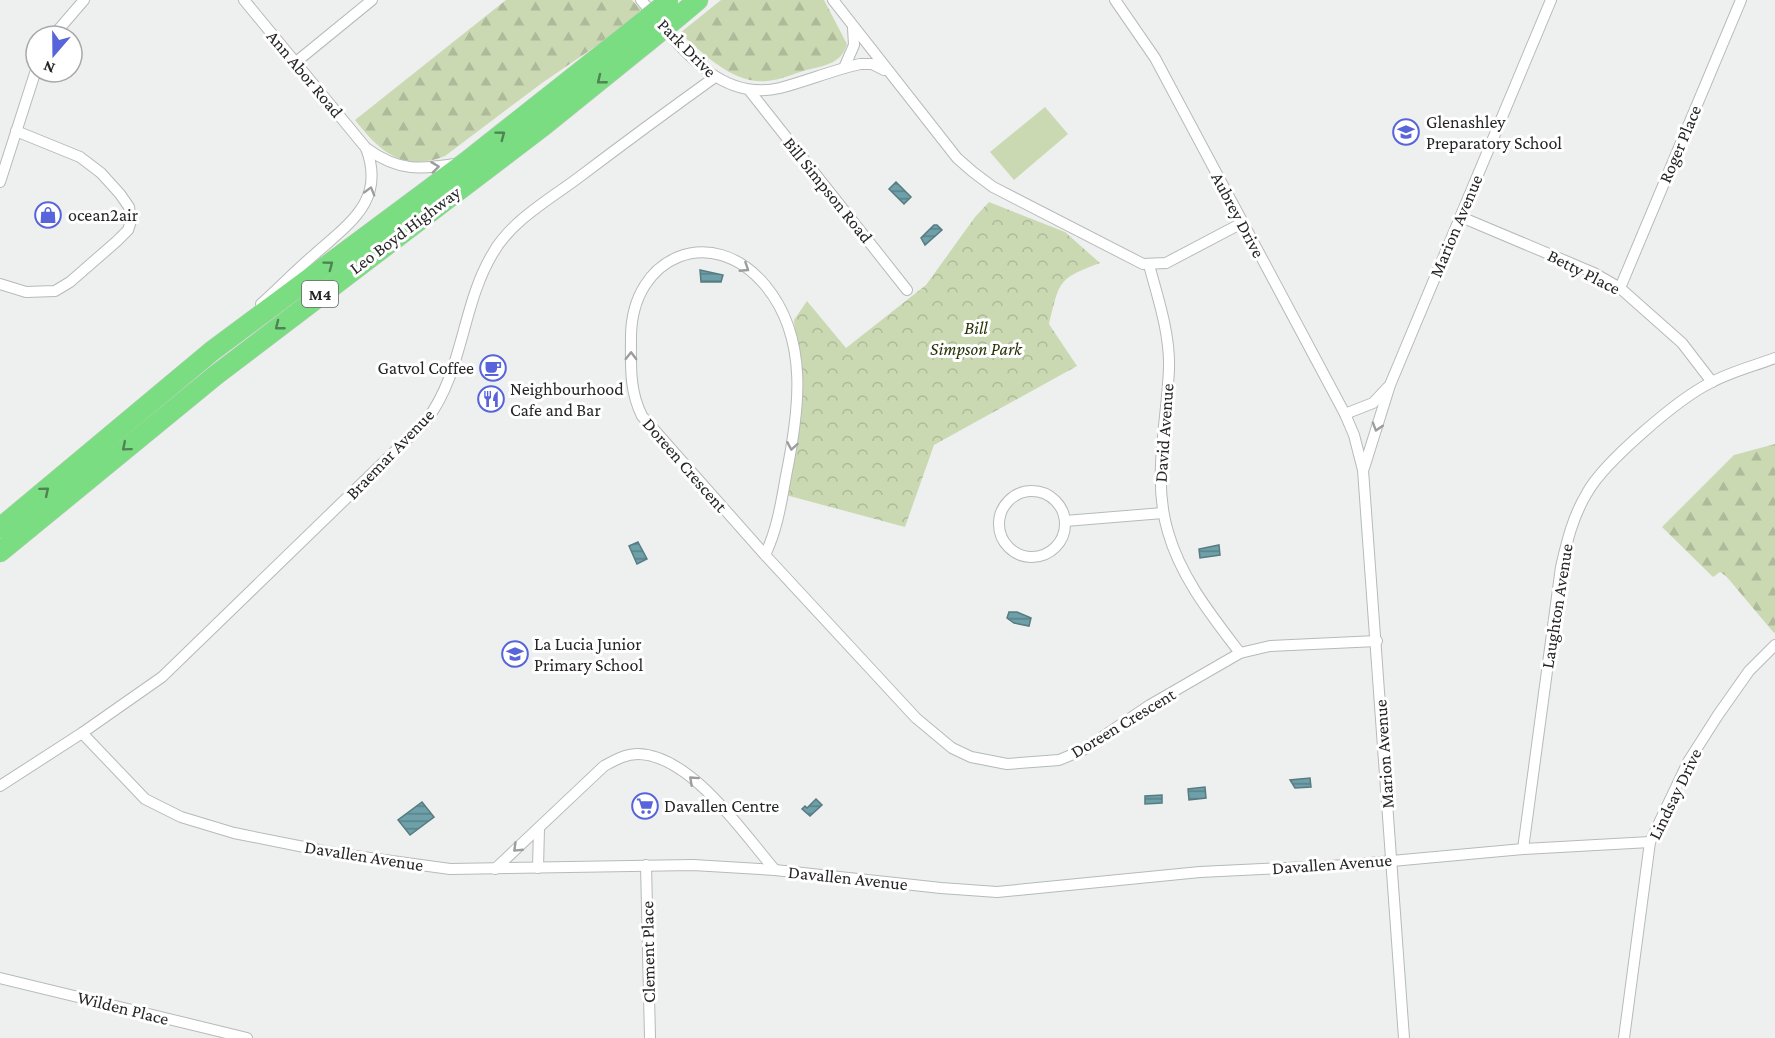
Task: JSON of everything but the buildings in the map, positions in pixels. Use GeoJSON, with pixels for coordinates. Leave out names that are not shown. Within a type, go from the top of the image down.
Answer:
{"type":"FeatureCollection","features":[{"type":"Feature","properties":{"kind":"highway","name":"Leo Boyd Highway"},"geometry":{"type":"LineString","coordinates":[[0,552],[216,375],[542,127],[672,6],[698,0]]}},
{"type":"Feature","properties":{"kind":"highway","name":"Leo Boyd Highway"},"geometry":{"type":"LineString","coordinates":[[0,528],[212,351],[466,162],[642,35]]}},
{"type":"Feature","properties":{"kind":"street"},"geometry":{"type":"LineString","coordinates":[[63,24],[84,0]]}},
{"type":"Feature","properties":{"kind":"street","name":"Ann Abor Road"},"geometry":{"type":"LineString","coordinates":[[244,0],[366,148],[386,161],[404,168],[466,162]]}},
{"type":"Feature","properties":{"kind":"street"},"geometry":{"type":"LineString","coordinates":[[296,62],[372,0]]}},
{"type":"Feature","properties":{"kind":"street","name":"Park Drive"},"geometry":{"type":"LineString","coordinates":[[641,0],[698,63],[715,77],[750,90],[779,88],[866,63],[887,71]]}},
{"type":"Feature","properties":{"kind":"street"},"geometry":{"type":"LineString","coordinates":[[833,0],[957,158],[993,187],[1132,260],[1149,265],[1166,262],[1242,223]]}},
{"type":"Feature","properties":{"kind":"street","name":"Aubrey Drive"},"geometry":{"type":"LineString","coordinates":[[1115,0],[1155,58],[1345,414],[1354,435]]}},
{"type":"Feature","properties":{"kind":"street","name":"Marion Avenue"},"geometry":{"type":"LineString","coordinates":[[1363,470],[1390,385],[1551,0]]}},
{"type":"Feature","properties":{"kind":"street","name":"Roger Place"},"geometry":{"type":"LineString","coordinates":[[1620,288],[1741,0]]}},
{"type":"Feature","properties":{"kind":"street"},"geometry":{"type":"LineString","coordinates":[[843,68],[854,45],[853,27]]}},
{"type":"Feature","properties":{"kind":"street","name":"Braemar Avenue"},"geometry":{"type":"LineString","coordinates":[[0,786],[82,733],[162,677],[426,421],[444,395],[477,287],[489,259],[504,238],[547,201],[715,77]]}},
{"type":"Feature","properties":{"kind":"street"},"geometry":{"type":"LineString","coordinates":[[0,182],[31,84]]}},
{"type":"Feature","properties":{"kind":"street","name":"Bill Simpson Road"},"geometry":{"type":"LineString","coordinates":[[750,90],[907,290]]}},
{"type":"Feature","properties":{"kind":"street"},"geometry":{"type":"LineString","coordinates":[[0,284],[26,292],[55,291],[70,282],[117,241],[128,230],[131,221],[129,207],[120,194],[100,173],[80,157],[16,131]]}},
{"type":"Feature","properties":{"kind":"street","name":"Ann Abor Road"},"geometry":{"type":"LineString","coordinates":[[212,351],[353,219],[366,202],[373,182],[373,170],[366,148]]}},
{"type":"Feature","properties":{"kind":"street","name":"Betty Place"},"geometry":{"type":"LineString","coordinates":[[1461,217],[1594,273],[1620,288],[1682,343],[1712,382]]}},
{"type":"Feature","properties":{"kind":"street","name":"Doreen Crescent"},"geometry":{"type":"LineString","coordinates":[[765,555],[777,526],[793,441],[798,397],[794,344],[777,301],[752,271],[719,256],[690,253],[675,258],[655,270],[637,301],[632,324],[633,393],[649,427],[765,555],[916,717],[952,747],[987,762],[1045,763],[1075,754],[1150,705],[1240,653],[1270,646],[1377,641]]}},
{"type":"Feature","properties":{"kind":"street","name":"David Avenue"},"geometry":{"type":"LineString","coordinates":[[1149,265],[1163,320],[1169,361],[1160,467],[1163,513],[1174,550],[1187,576],[1240,653]]}},
{"type":"Feature","properties":{"kind":"street","name":"Laughton Avenue"},"geometry":{"type":"LineString","coordinates":[[1522,849],[1561,567],[1573,522],[1587,492],[1613,460],[1676,406],[1712,382],[1775,358]]}},
{"type":"Feature","properties":{"kind":"street","name":"Marion Avenue"},"geometry":{"type":"LineString","coordinates":[[1345,414],[1373,403],[1390,385]]}},
{"type":"Feature","properties":{"kind":"street","name":"Marion Avenue"},"geometry":{"type":"LineString","coordinates":[[1354,435],[1363,470],[1404,1038]]}},
{"type":"Feature","properties":{"kind":"street"},"geometry":{"type":"LineString","coordinates":[[1029,491],[1042,492],[1053,498],[1062,509],[1065,521],[1064,534],[1057,545],[1047,554],[1035,557],[1022,556],[1010,549],[1002,539],[999,527],[1000,514],[1006,502],[1016,494],[1029,491]]}},
{"type":"Feature","properties":{"kind":"street"},"geometry":{"type":"LineString","coordinates":[[1065,521],[1163,513]]}},
{"type":"Feature","properties":{"kind":"street","name":"Lindsay Drive"},"geometry":{"type":"LineString","coordinates":[[1624,1038],[1650,842],[1688,762],[1712,724],[1749,671],[1775,645]]}},
{"type":"Feature","properties":{"kind":"street","name":"Davallen Avenue"},"geometry":{"type":"LineString","coordinates":[[82,733],[145,799],[181,817],[234,833],[334,853],[439,868],[646,866],[776,870],[997,892],[1200,872],[1348,865],[1391,859],[1522,849],[1650,842]]}},
{"type":"Feature","properties":{"kind":"street"},"geometry":{"type":"LineString","coordinates":[[495,869],[604,766],[625,756],[648,755],[672,764],[691,778],[776,870]]}},
{"type":"Feature","properties":{"kind":"street"},"geometry":{"type":"LineString","coordinates":[[538,868],[539,828]]}},
{"type":"Feature","properties":{"kind":"street","name":"Clement Place"},"geometry":{"type":"LineString","coordinates":[[646,866],[650,1038]]}},
{"type":"Feature","properties":{"kind":"street","name":"Wilden Place"},"geometry":{"type":"LineString","coordinates":[[0,978],[247,1038]]}},
{"type":"Feature","properties":{"kind":"green space"},"geometry":{"type":"Polygon","coordinates":[[[506,0],[632,0],[641,10],[618,31],[542,83],[445,156],[430,161],[404,160],[393,156],[373,141],[355,120],[506,0]]]}},
{"type":"Feature","properties":{"kind":"green space"},"geometry":{"type":"Polygon","coordinates":[[[721,0],[824,0],[847,44],[845,50],[838,59],[829,64],[778,79],[754,81],[742,78],[719,66],[680,33],[721,0]]]}},
{"type":"Feature","properties":{"kind":"green space"},"geometry":{"type":"Polygon","coordinates":[[[1045,107],[1068,134],[1014,180],[990,152],[1045,107]]]}},
{"type":"Feature","properties":{"kind":"green space","name":"Bill Simpson Park"},"geometry":{"type":"Polygon","coordinates":[[[989,202],[1065,232],[1100,263],[1075,273],[1062,283],[1049,324],[1077,366],[934,445],[905,527],[782,494],[798,370],[794,320],[807,301],[846,348],[926,285],[975,217],[989,202]]]}},
{"type":"Feature","properties":{"kind":"green space"},"geometry":{"type":"Polygon","coordinates":[[[1775,444],[1774,633],[1726,576],[1720,572],[1713,577],[1662,527],[1734,455],[1775,444]]]}},
{"type":"Feature","properties":{"kind":"water"},"geometry":{"type":"Polygon","coordinates":[[[896,182],[911,197],[904,204],[889,189],[896,182]]]}},
{"type":"Feature","properties":{"kind":"water"},"geometry":{"type":"Polygon","coordinates":[[[934,225],[942,230],[925,245],[921,238],[934,225]]]}},
{"type":"Feature","properties":{"kind":"water"},"geometry":{"type":"Polygon","coordinates":[[[700,270],[723,275],[721,282],[701,282],[700,270]]]}},
{"type":"Feature","properties":{"kind":"water"},"geometry":{"type":"Polygon","coordinates":[[[638,542],[647,559],[637,564],[629,546],[638,542]]]}},
{"type":"Feature","properties":{"kind":"water"},"geometry":{"type":"Polygon","coordinates":[[[1219,545],[1220,555],[1200,558],[1199,549],[1219,545]]]}},
{"type":"Feature","properties":{"kind":"water"},"geometry":{"type":"Polygon","coordinates":[[[1009,612],[1017,612],[1031,618],[1029,626],[1014,623],[1007,618],[1009,612]]]}},
{"type":"Feature","properties":{"kind":"water"},"geometry":{"type":"Polygon","coordinates":[[[1310,778],[1311,787],[1295,788],[1290,780],[1310,778]]]}},
{"type":"Feature","properties":{"kind":"water"},"geometry":{"type":"Polygon","coordinates":[[[1205,787],[1206,798],[1189,800],[1188,789],[1205,787]]]}},
{"type":"Feature","properties":{"kind":"water"},"geometry":{"type":"Polygon","coordinates":[[[1162,795],[1162,803],[1145,804],[1145,796],[1162,795]]]}},
{"type":"Feature","properties":{"kind":"water"},"geometry":{"type":"Polygon","coordinates":[[[816,799],[822,805],[810,816],[802,809],[805,806],[807,808],[816,799]]]}},
{"type":"Feature","properties":{"kind":"water"},"geometry":{"type":"Polygon","coordinates":[[[422,802],[434,817],[410,835],[398,820],[422,802]]]}},
{"type":"Feature","properties":{"kind":"place","name":"Glenashley Preparatory School"},"geometry":{"type":"Point","coordinates":[1406,132]}},
{"type":"Feature","properties":{"kind":"place","name":"ocean2air"},"geometry":{"type":"Point","coordinates":[48,215]}},
{"type":"Feature","properties":{"kind":"place","name":"Gatvol Coffee"},"geometry":{"type":"Point","coordinates":[493,368]}},
{"type":"Feature","properties":{"kind":"place","name":"Neighbourhood Cafe and Bar"},"geometry":{"type":"Point","coordinates":[491,399]}},
{"type":"Feature","properties":{"kind":"place","name":"La Lucia Junior Primary School"},"geometry":{"type":"Point","coordinates":[515,654]}},
{"type":"Feature","properties":{"kind":"place","name":"Davallen Centre"},"geometry":{"type":"Point","coordinates":[645,806]}}]}
